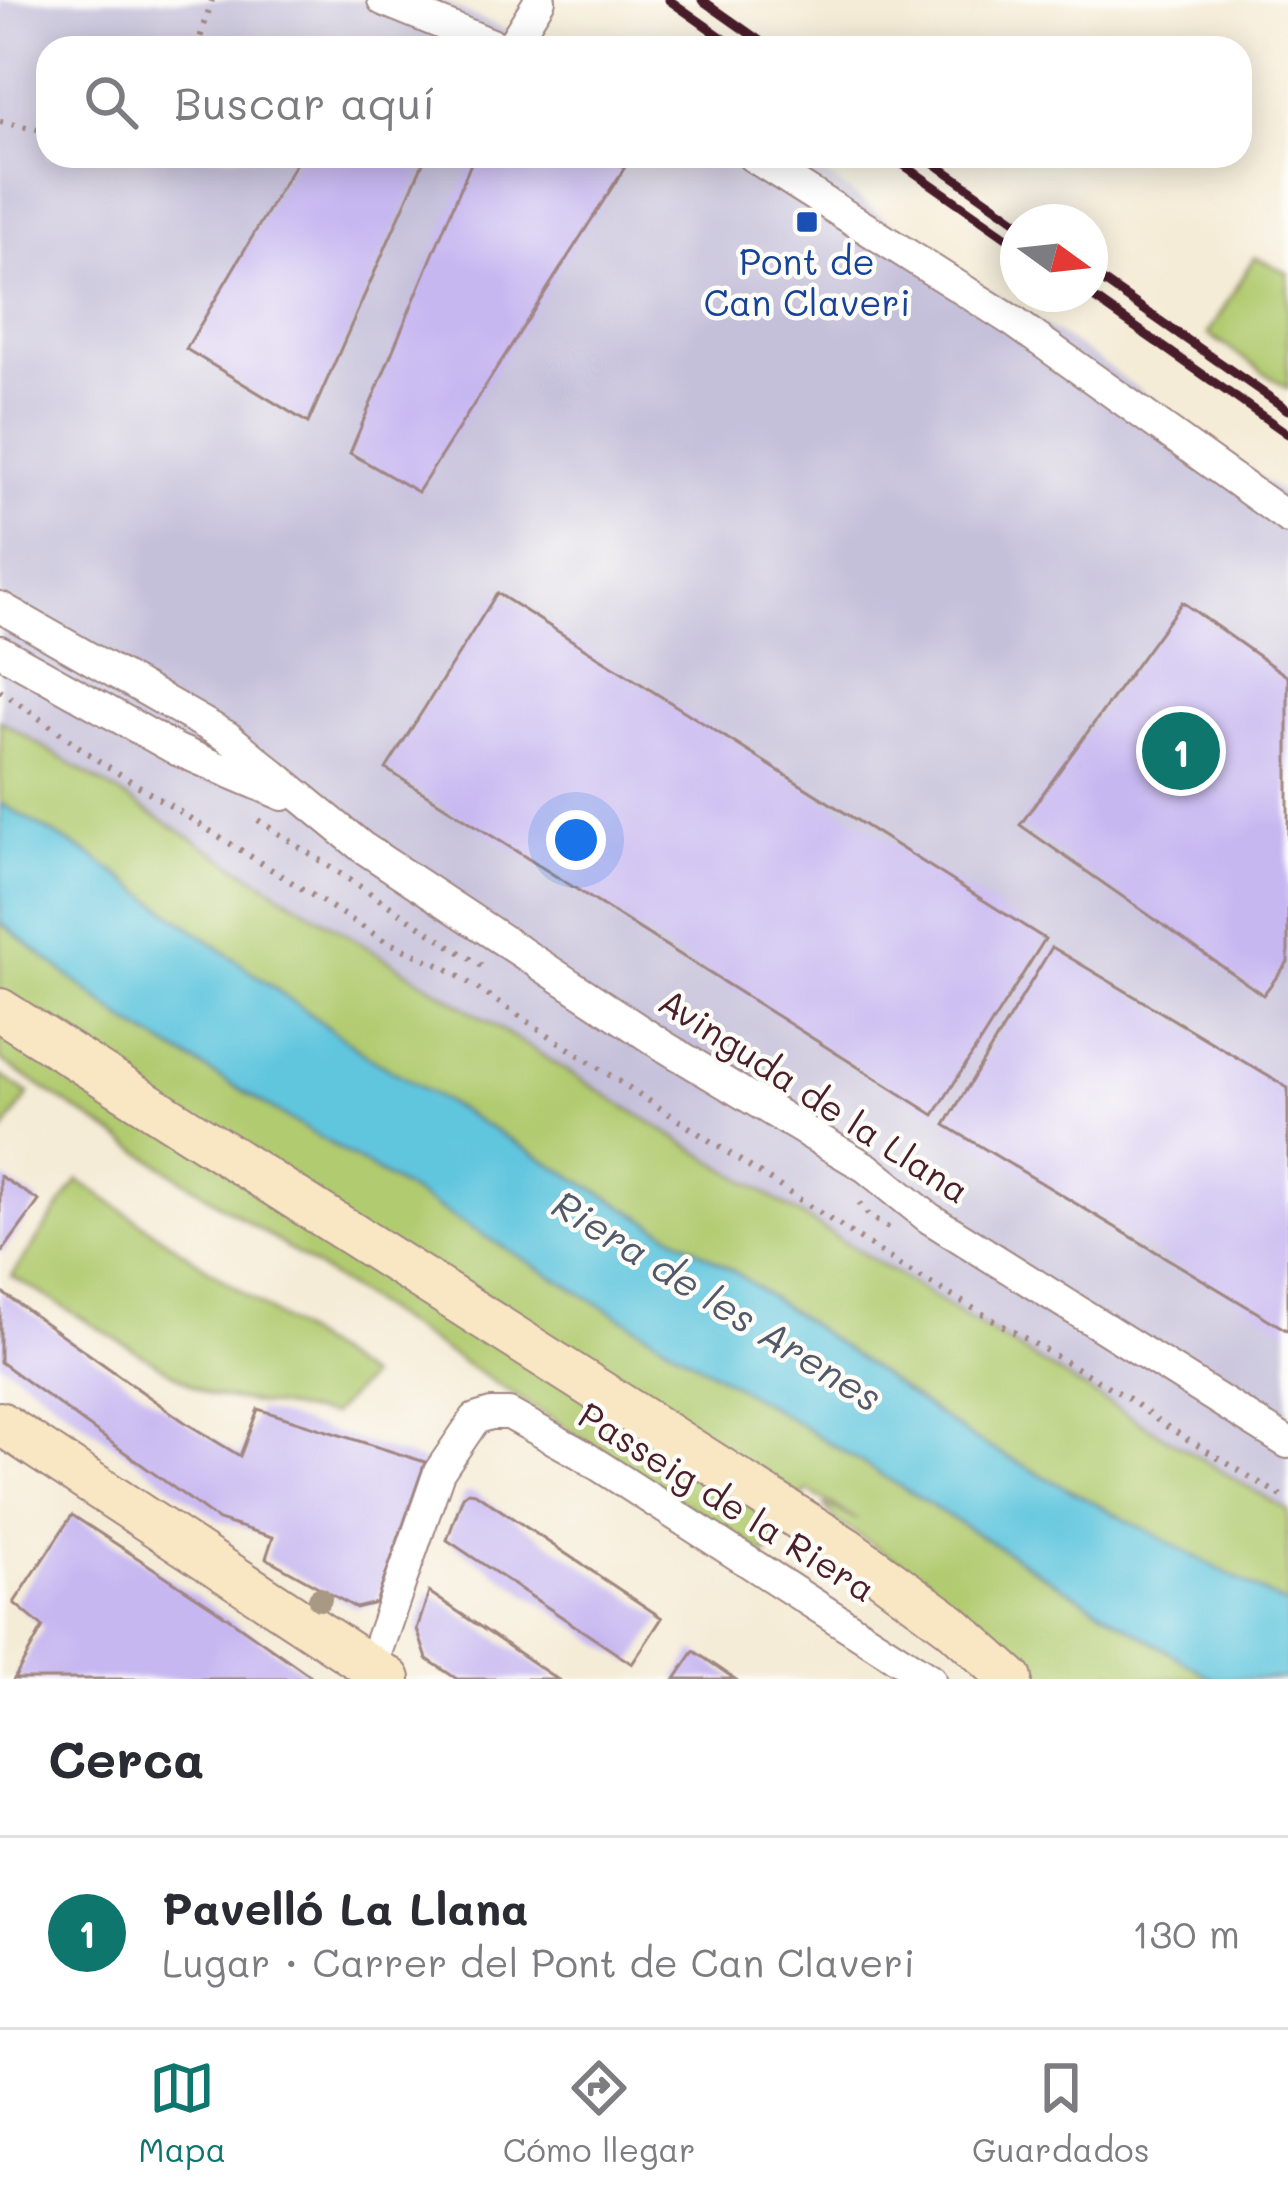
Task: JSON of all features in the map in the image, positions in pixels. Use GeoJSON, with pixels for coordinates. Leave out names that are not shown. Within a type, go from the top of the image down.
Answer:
{"type":"FeatureCollection","features":[{"type":"Feature","properties":{"kind":"main road"},"geometry":{"type":"LineString","coordinates":[[0,1010],[847,1549],[951,1625],[1011,1679]]}},
{"type":"Feature","properties":{"kind":"main road"},"geometry":{"type":"LineString","coordinates":[[0,1423],[376,1675]]}},
{"type":"Feature","properties":{"kind":"street"},"geometry":{"type":"LineString","coordinates":[[383,0],[475,36]]}},
{"type":"Feature","properties":{"kind":"street"},"geometry":{"type":"LineString","coordinates":[[515,36],[541,0]]}},
{"type":"Feature","properties":{"kind":"street"},"geometry":{"type":"LineString","coordinates":[[771,168],[1014,322],[1288,518]]}},
{"type":"Feature","properties":{"kind":"street","name":"Avinguda de la Llana"},"geometry":{"type":"LineString","coordinates":[[0,607],[227,737],[362,847],[662,1045],[867,1168],[929,1218],[1288,1443]]}},
{"type":"Feature","properties":{"kind":"street","name":"Avinguda de la Llana"},"geometry":{"type":"LineString","coordinates":[[0,651],[177,750],[306,804]]}},
{"type":"Feature","properties":{"kind":"street","name":"Passeig de la Riera"},"geometry":{"type":"LineString","coordinates":[[376,1675],[440,1472],[475,1419],[509,1414],[581,1454],[930,1679]]}},
{"type":"Feature","properties":{"kind":"path"},"geometry":{"type":"LineString","coordinates":[[201,36],[212,0]]}},
{"type":"Feature","properties":{"kind":"path"},"geometry":{"type":"LineString","coordinates":[[0,122],[36,129]]}},
{"type":"Feature","properties":{"kind":"path"},"geometry":{"type":"LineString","coordinates":[[0,690],[99,761],[386,941],[446,968],[909,1271],[1128,1398],[1160,1423],[1288,1500]]}},
{"type":"Feature","properties":{"kind":"shaded area"},"geometry":{"type":"Polygon","coordinates":[[[0,0],[438,0],[518,36],[36,36],[36,168],[818,168],[920,245],[1000,297],[1000,312],[1024,312],[1097,359],[1288,498],[1288,1511],[0,720],[0,0]]]}},
{"type":"Feature","properties":{"kind":"green space"},"geometry":{"type":"Polygon","coordinates":[[[1255,257],[1288,273],[1288,389],[1208,334],[1255,257]]]}},
{"type":"Feature","properties":{"kind":"green space"},"geometry":{"type":"Polygon","coordinates":[[[0,720],[1288,1511],[1288,1606],[970,1437],[735,1272],[369,1057],[92,856],[0,803],[0,720]]]}},
{"type":"Feature","properties":{"kind":"green space"},"geometry":{"type":"Polygon","coordinates":[[[0,922],[127,1022],[776,1410],[1213,1679],[1124,1679],[1110,1671],[1120,1679],[1036,1679],[927,1581],[836,1521],[823,1504],[858,1520],[807,1490],[766,1555],[0,1060],[0,922]]]}},
{"type":"Feature","properties":{"kind":"green space"},"geometry":{"type":"Polygon","coordinates":[[[0,1075],[29,1094],[0,1137],[0,1075]]]}},
{"type":"Feature","properties":{"kind":"green space"},"geometry":{"type":"Polygon","coordinates":[[[78,1180],[368,1378],[331,1415],[209,1395],[12,1276],[78,1180]]]}},
{"type":"Feature","properties":{"kind":"water","name":"Riera de les Arenes"},"geometry":{"type":"Polygon","coordinates":[[[0,803],[92,856],[369,1057],[735,1272],[970,1437],[1288,1606],[1288,1679],[1213,1679],[776,1410],[127,1022],[0,922],[0,803]]]}},
{"type":"Feature","properties":{"kind":"building"},"geometry":{"type":"Polygon","coordinates":[[[293,168],[421,168],[308,423],[186,349],[293,168]]]}},
{"type":"Feature","properties":{"kind":"building"},"geometry":{"type":"Polygon","coordinates":[[[469,168],[624,168],[418,492],[350,453],[469,168]]]}},
{"type":"Feature","properties":{"kind":"building"},"geometry":{"type":"Polygon","coordinates":[[[497,593],[1045,939],[934,1115],[386,769],[497,593]]]}},
{"type":"Feature","properties":{"kind":"building"},"geometry":{"type":"Polygon","coordinates":[[[1182,602],[1288,677],[1288,962],[1263,995],[1020,825],[1182,602]]]}},
{"type":"Feature","properties":{"kind":"building"},"geometry":{"type":"Polygon","coordinates":[[[1052,947],[1288,1088],[1288,1331],[945,1125],[1052,947]]]}},
{"type":"Feature","properties":{"kind":"building"},"geometry":{"type":"Polygon","coordinates":[[[0,1176],[39,1201],[0,1255],[0,1176]]]}},
{"type":"Feature","properties":{"kind":"building"},"geometry":{"type":"Polygon","coordinates":[[[0,1291],[240,1456],[258,1409],[425,1462],[376,1603],[356,1608],[266,1558],[273,1537],[218,1520],[0,1362],[0,1291]]]}},
{"type":"Feature","properties":{"kind":"building"},"geometry":{"type":"Polygon","coordinates":[[[468,1492],[662,1618],[632,1664],[447,1540],[468,1492]]]}},
{"type":"Feature","properties":{"kind":"building"},"geometry":{"type":"Polygon","coordinates":[[[72,1515],[315,1679],[14,1679],[43,1627],[14,1603],[72,1515]]]}},
{"type":"Feature","properties":{"kind":"building"},"geometry":{"type":"Polygon","coordinates":[[[429,1592],[557,1679],[457,1679],[427,1659],[417,1629],[429,1592]]]}},
{"type":"Feature","properties":{"kind":"building"},"geometry":{"type":"Polygon","coordinates":[[[694,1651],[735,1679],[675,1679],[694,1651]]]}},
{"type":"Feature","properties":{"kind":"railway"},"geometry":{"type":"LineString","coordinates":[[669,0],[720,36]]}},
{"type":"Feature","properties":{"kind":"railway"},"geometry":{"type":"LineString","coordinates":[[702,0],[753,36]]}},
{"type":"Feature","properties":{"kind":"railway"},"geometry":{"type":"LineString","coordinates":[[908,168],[1000,232]]}},
{"type":"Feature","properties":{"kind":"railway"},"geometry":{"type":"LineString","coordinates":[[941,168],[1000,209]]}},
{"type":"Feature","properties":{"kind":"railway"},"geometry":{"type":"LineString","coordinates":[[1108,285],[1288,410]]}},
{"type":"Feature","properties":{"kind":"railway"},"geometry":{"type":"LineString","coordinates":[[1108,308],[1288,434]]}},
{"type":"Feature","properties":{"kind":"place","name":"Pont de Can Claveri"},"geometry":{"type":"Point","coordinates":[807,222]}},
{"type":"Feature","properties":{"kind":"place","name":"Pavelló La Llana"},"geometry":{"type":"Point","coordinates":[1181,751]}}]}
